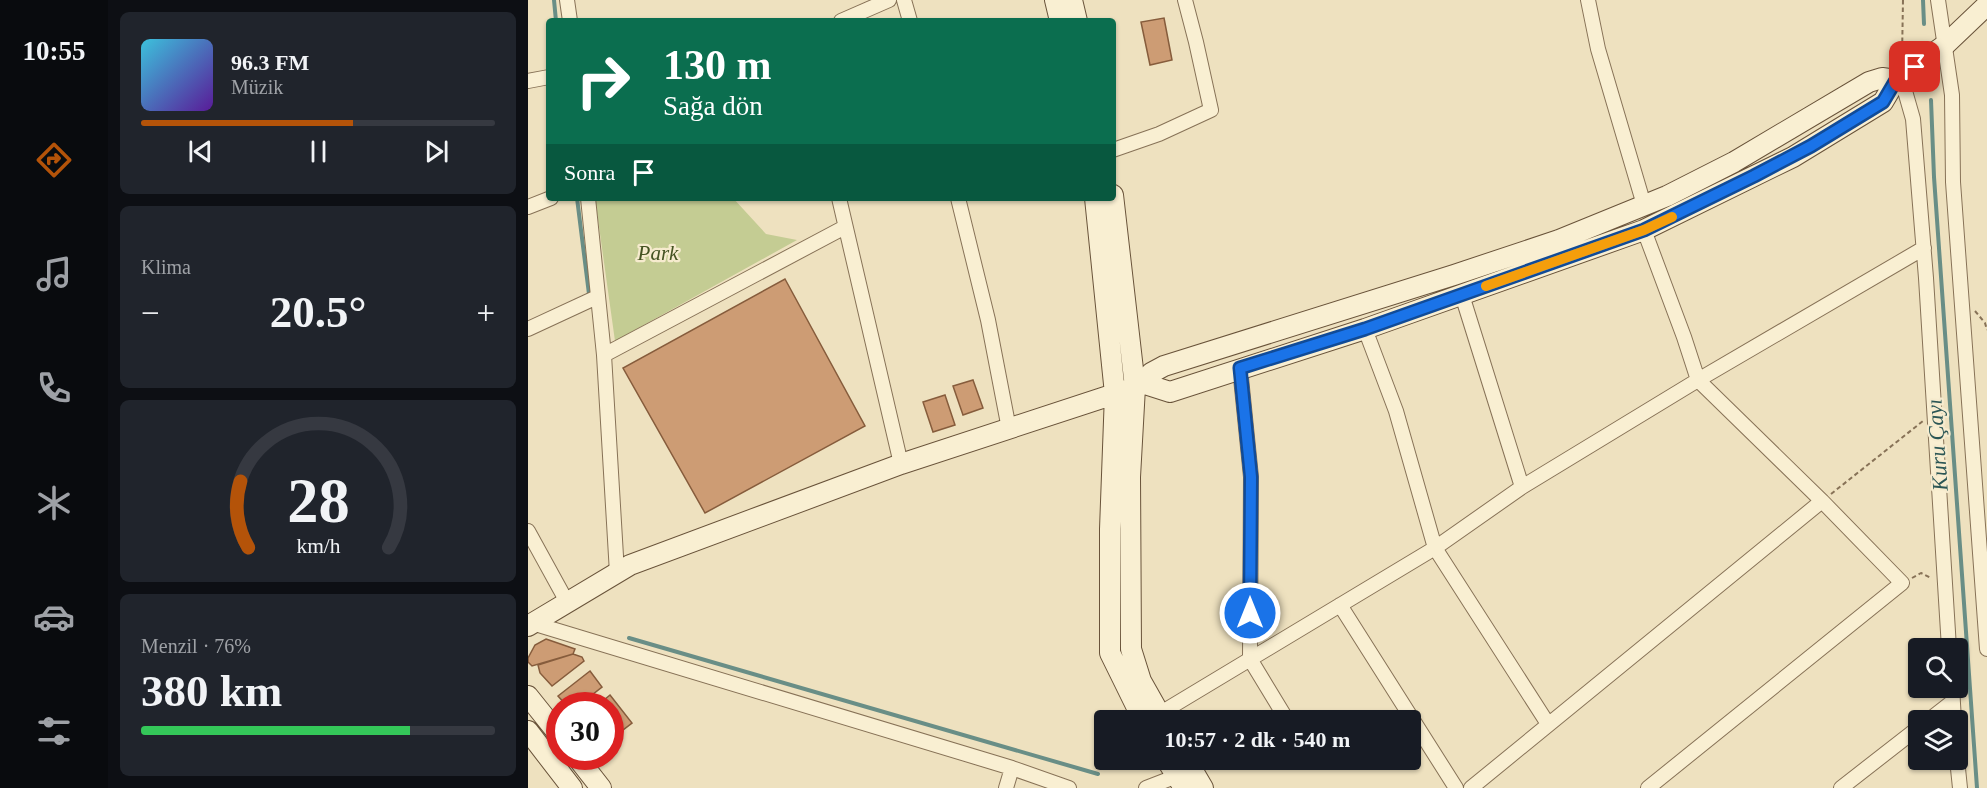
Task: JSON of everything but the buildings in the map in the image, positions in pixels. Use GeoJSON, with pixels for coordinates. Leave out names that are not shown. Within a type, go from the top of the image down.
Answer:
{"type":"FeatureCollection","features":[{"type":"Feature","properties":{"kind":"street"},"geometry":{"type":"LineString","coordinates":[[567,0],[570,18]]}},
{"type":"Feature","properties":{"kind":"street"},"geometry":{"type":"LineString","coordinates":[[848,18],[889,0]]}},
{"type":"Feature","properties":{"kind":"street"},"geometry":{"type":"LineString","coordinates":[[904,0],[909,18]]}},
{"type":"Feature","properties":{"kind":"street"},"geometry":{"type":"LineString","coordinates":[[1055,0],[1059,18]]}},
{"type":"Feature","properties":{"kind":"street"},"geometry":{"type":"LineString","coordinates":[[1072,0],[1076,18]]}},
{"type":"Feature","properties":{"kind":"street"},"geometry":{"type":"LineString","coordinates":[[1116,149],[1160,134],[1210,110],[1185,0]]}},
{"type":"Feature","properties":{"kind":"street"},"geometry":{"type":"LineString","coordinates":[[1588,0],[1598,49],[1644,205]]}},
{"type":"Feature","properties":{"kind":"street"},"geometry":{"type":"LineString","coordinates":[[1938,0],[1952,95],[1953,182],[1982,518],[1987,641]]}},
{"type":"Feature","properties":{"kind":"street"},"geometry":{"type":"LineString","coordinates":[[530,624],[630,565],[901,464],[1140,386],[1170,392],[1365,329],[1644,230],[1793,157],[1883,102],[1899,78],[1945,45],[1987,5]]}},
{"type":"Feature","properties":{"kind":"street"},"geometry":{"type":"LineString","coordinates":[[528,81],[546,77]]}},
{"type":"Feature","properties":{"kind":"street"},"geometry":{"type":"LineString","coordinates":[[1140,386],[1151,373],[1164,366],[1559,240],[1667,196],[1734,162],[1869,81],[1899,78]]}},
{"type":"Feature","properties":{"kind":"street"},"geometry":{"type":"LineString","coordinates":[[1899,78],[1913,119],[1924,248],[1949,638]]}},
{"type":"Feature","properties":{"kind":"street"},"geometry":{"type":"LineString","coordinates":[[528,207],[546,200]]}},
{"type":"Feature","properties":{"kind":"street"},"geometry":{"type":"LineString","coordinates":[[588,201],[604,355],[617,573]]}},
{"type":"Feature","properties":{"kind":"street"},"geometry":{"type":"LineString","coordinates":[[840,201],[901,464]]}},
{"type":"Feature","properties":{"kind":"street"},"geometry":{"type":"LineString","coordinates":[[959,201],[988,320],[1009,429]]}},
{"type":"Feature","properties":{"kind":"street"},"geometry":{"type":"LineString","coordinates":[[1095,201],[1115,394],[1110,529],[1110,653],[1149,710]]}},
{"type":"Feature","properties":{"kind":"street"},"geometry":{"type":"LineString","coordinates":[[1114,201],[1140,386],[1130,477],[1131,649],[1152,710]]}},
{"type":"Feature","properties":{"kind":"street"},"geometry":{"type":"LineString","coordinates":[[604,355],[845,227]]}},
{"type":"Feature","properties":{"kind":"street"},"geometry":{"type":"LineString","coordinates":[[1644,230],[1698,380],[1822,501],[1902,584],[1648,788]]}},
{"type":"Feature","properties":{"kind":"street"},"geometry":{"type":"LineString","coordinates":[[1168,710],[1435,548],[1522,487],[1698,380],[1924,248]]}},
{"type":"Feature","properties":{"kind":"street"},"geometry":{"type":"LineString","coordinates":[[1462,295],[1522,487]]}},
{"type":"Feature","properties":{"kind":"street"},"geometry":{"type":"LineString","coordinates":[[528,329],[597,297]]}},
{"type":"Feature","properties":{"kind":"street"},"geometry":{"type":"LineString","coordinates":[[1365,329],[1396,411],[1435,548],[1548,724]]}},
{"type":"Feature","properties":{"kind":"street"},"geometry":{"type":"LineString","coordinates":[[1240,368],[1251,477],[1250,659],[1281,710]]}},
{"type":"Feature","properties":{"kind":"street"},"geometry":{"type":"LineString","coordinates":[[1472,788],[1822,501]]}},
{"type":"Feature","properties":{"kind":"street"},"geometry":{"type":"LineString","coordinates":[[528,531],[567,602]]}},
{"type":"Feature","properties":{"kind":"street"},"geometry":{"type":"LineString","coordinates":[[1340,605],[1456,788]]}},
{"type":"Feature","properties":{"kind":"street"},"geometry":{"type":"LineString","coordinates":[[530,624],[1011,768],[1068,788]]}},
{"type":"Feature","properties":{"kind":"street"},"geometry":{"type":"LineString","coordinates":[[528,696],[546,718]]}},
{"type":"Feature","properties":{"kind":"street"},"geometry":{"type":"LineString","coordinates":[[1953,698],[1953,710]]}},
{"type":"Feature","properties":{"kind":"street"},"geometry":{"type":"LineString","coordinates":[[1942,710],[1953,702]]}},
{"type":"Feature","properties":{"kind":"street"},"geometry":{"type":"LineString","coordinates":[[528,731],[572,788]]}},
{"type":"Feature","properties":{"kind":"street"},"geometry":{"type":"LineString","coordinates":[[1841,788],[1908,736]]}},
{"type":"Feature","properties":{"kind":"street"},"geometry":{"type":"LineString","coordinates":[[1006,788],[1011,768]]}},
{"type":"Feature","properties":{"kind":"street"},"geometry":{"type":"LineString","coordinates":[[587,770],[601,788]]}},
{"type":"Feature","properties":{"kind":"street"},"geometry":{"type":"LineString","coordinates":[[1958,770],[1960,788]]}},
{"type":"Feature","properties":{"kind":"street"},"geometry":{"type":"LineString","coordinates":[[1146,788],[1185,773],[1203,788]]}},
{"type":"Feature","properties":{"kind":"path"},"geometry":{"type":"LineString","coordinates":[[1899,78],[1903,0]]}},
{"type":"Feature","properties":{"kind":"path"},"geometry":{"type":"LineString","coordinates":[[1822,501],[1935,412]]}},
{"type":"Feature","properties":{"kind":"path"},"geometry":{"type":"LineString","coordinates":[[1902,584],[1921,573],[1946,584]]}},
{"type":"Feature","properties":{"kind":"green space","name":"Park"},"geometry":{"type":"Polygon","coordinates":[[[595,201],[736,201],[766,234],[797,240],[615,341],[595,201]]]}},
{"type":"Feature","properties":{"kind":"waterway"},"geometry":{"type":"LineString","coordinates":[[554,0],[556,18]]}},
{"type":"Feature","properties":{"kind":"waterway","name":"Kuru Çayı"},"geometry":{"type":"LineString","coordinates":[[1923,0],[1924,24]]}},
{"type":"Feature","properties":{"kind":"waterway","name":"Kuru Çayı"},"geometry":{"type":"LineString","coordinates":[[1931,100],[1934,177],[1977,788]]}},
{"type":"Feature","properties":{"kind":"waterway"},"geometry":{"type":"LineString","coordinates":[[577,201],[589,294]]}},
{"type":"Feature","properties":{"kind":"waterway"},"geometry":{"type":"LineString","coordinates":[[629,638],[1098,774]]}},
{"type":"Feature","properties":{"kind":"slow traffic"},"geometry":{"type":"LineString","coordinates":[[1486,286],[1644,230],[1672,217]]}},
{"type":"Feature","properties":{"kind":"route"},"geometry":{"type":"LineString","coordinates":[[1250,613],[1251,477],[1240,368],[1365,329],[1644,230],[1793,157],[1883,102],[1896,80],[1915,67]]}}]}
